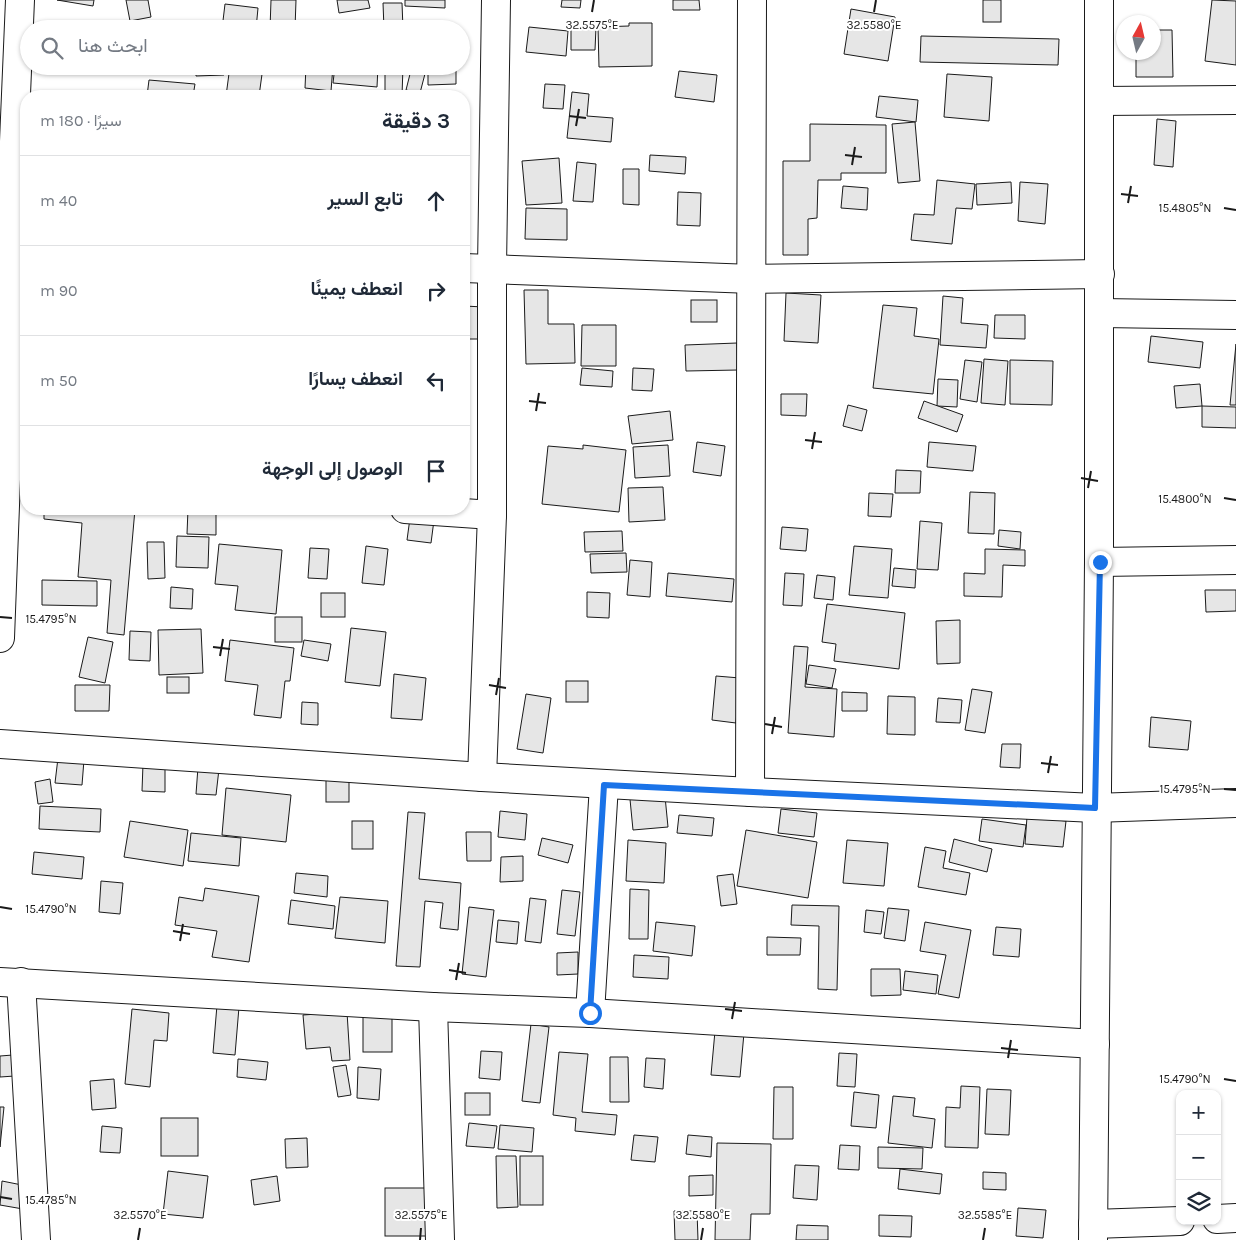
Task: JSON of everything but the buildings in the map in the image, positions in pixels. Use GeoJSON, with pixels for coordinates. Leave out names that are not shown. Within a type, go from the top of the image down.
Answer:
{"type":"FeatureCollection","features":[{"type":"Feature","properties":{"kind":"street"},"geometry":{"type":"LineString","coordinates":[[0,638],[16,480],[12,259],[20,0]]}},
{"type":"Feature","properties":{"kind":"street"},"geometry":{"type":"LineString","coordinates":[[482,778],[492,515],[492,268],[496,0]]}},
{"type":"Feature","properties":{"kind":"street"},"geometry":{"type":"LineString","coordinates":[[750,792],[752,0]]}},
{"type":"Feature","properties":{"kind":"street"},"geometry":{"type":"LineString","coordinates":[[1099,0],[1100,562],[1095,808],[1093,1232],[1176,1222]]}},
{"type":"Feature","properties":{"kind":"street"},"geometry":{"type":"LineString","coordinates":[[1100,101],[1236,100]]}},
{"type":"Feature","properties":{"kind":"street"},"geometry":{"type":"LineString","coordinates":[[470,268],[752,279],[1100,274]]}},
{"type":"Feature","properties":{"kind":"street"},"geometry":{"type":"LineString","coordinates":[[1101,313],[1236,314]]}},
{"type":"Feature","properties":{"kind":"street"},"geometry":{"type":"LineString","coordinates":[[470,513],[492,515]]}},
{"type":"Feature","properties":{"kind":"street"},"geometry":{"type":"LineString","coordinates":[[1100,562],[1236,560]]}},
{"type":"Feature","properties":{"kind":"street"},"geometry":{"type":"LineString","coordinates":[[0,744],[482,778],[750,792],[1095,808],[1236,803]]}},
{"type":"Feature","properties":{"kind":"street"},"geometry":{"type":"LineString","coordinates":[[590,1013],[604,785]]}},
{"type":"Feature","properties":{"kind":"street"},"geometry":{"type":"LineString","coordinates":[[36,1240],[10,982],[433,1007],[590,1013],[1095,1044]]}},
{"type":"Feature","properties":{"kind":"street"},"geometry":{"type":"LineString","coordinates":[[433,1007],[440,1240]]}},
{"type":"Feature","properties":{"kind":"street"},"geometry":{"type":"LineString","coordinates":[[1221,1219],[1236,1218]]}},
{"type":"Feature","properties":{"kind":"route"},"geometry":{"type":"LineString","coordinates":[[590,1013],[604,785],[1095,808],[1100,562]]}}]}
